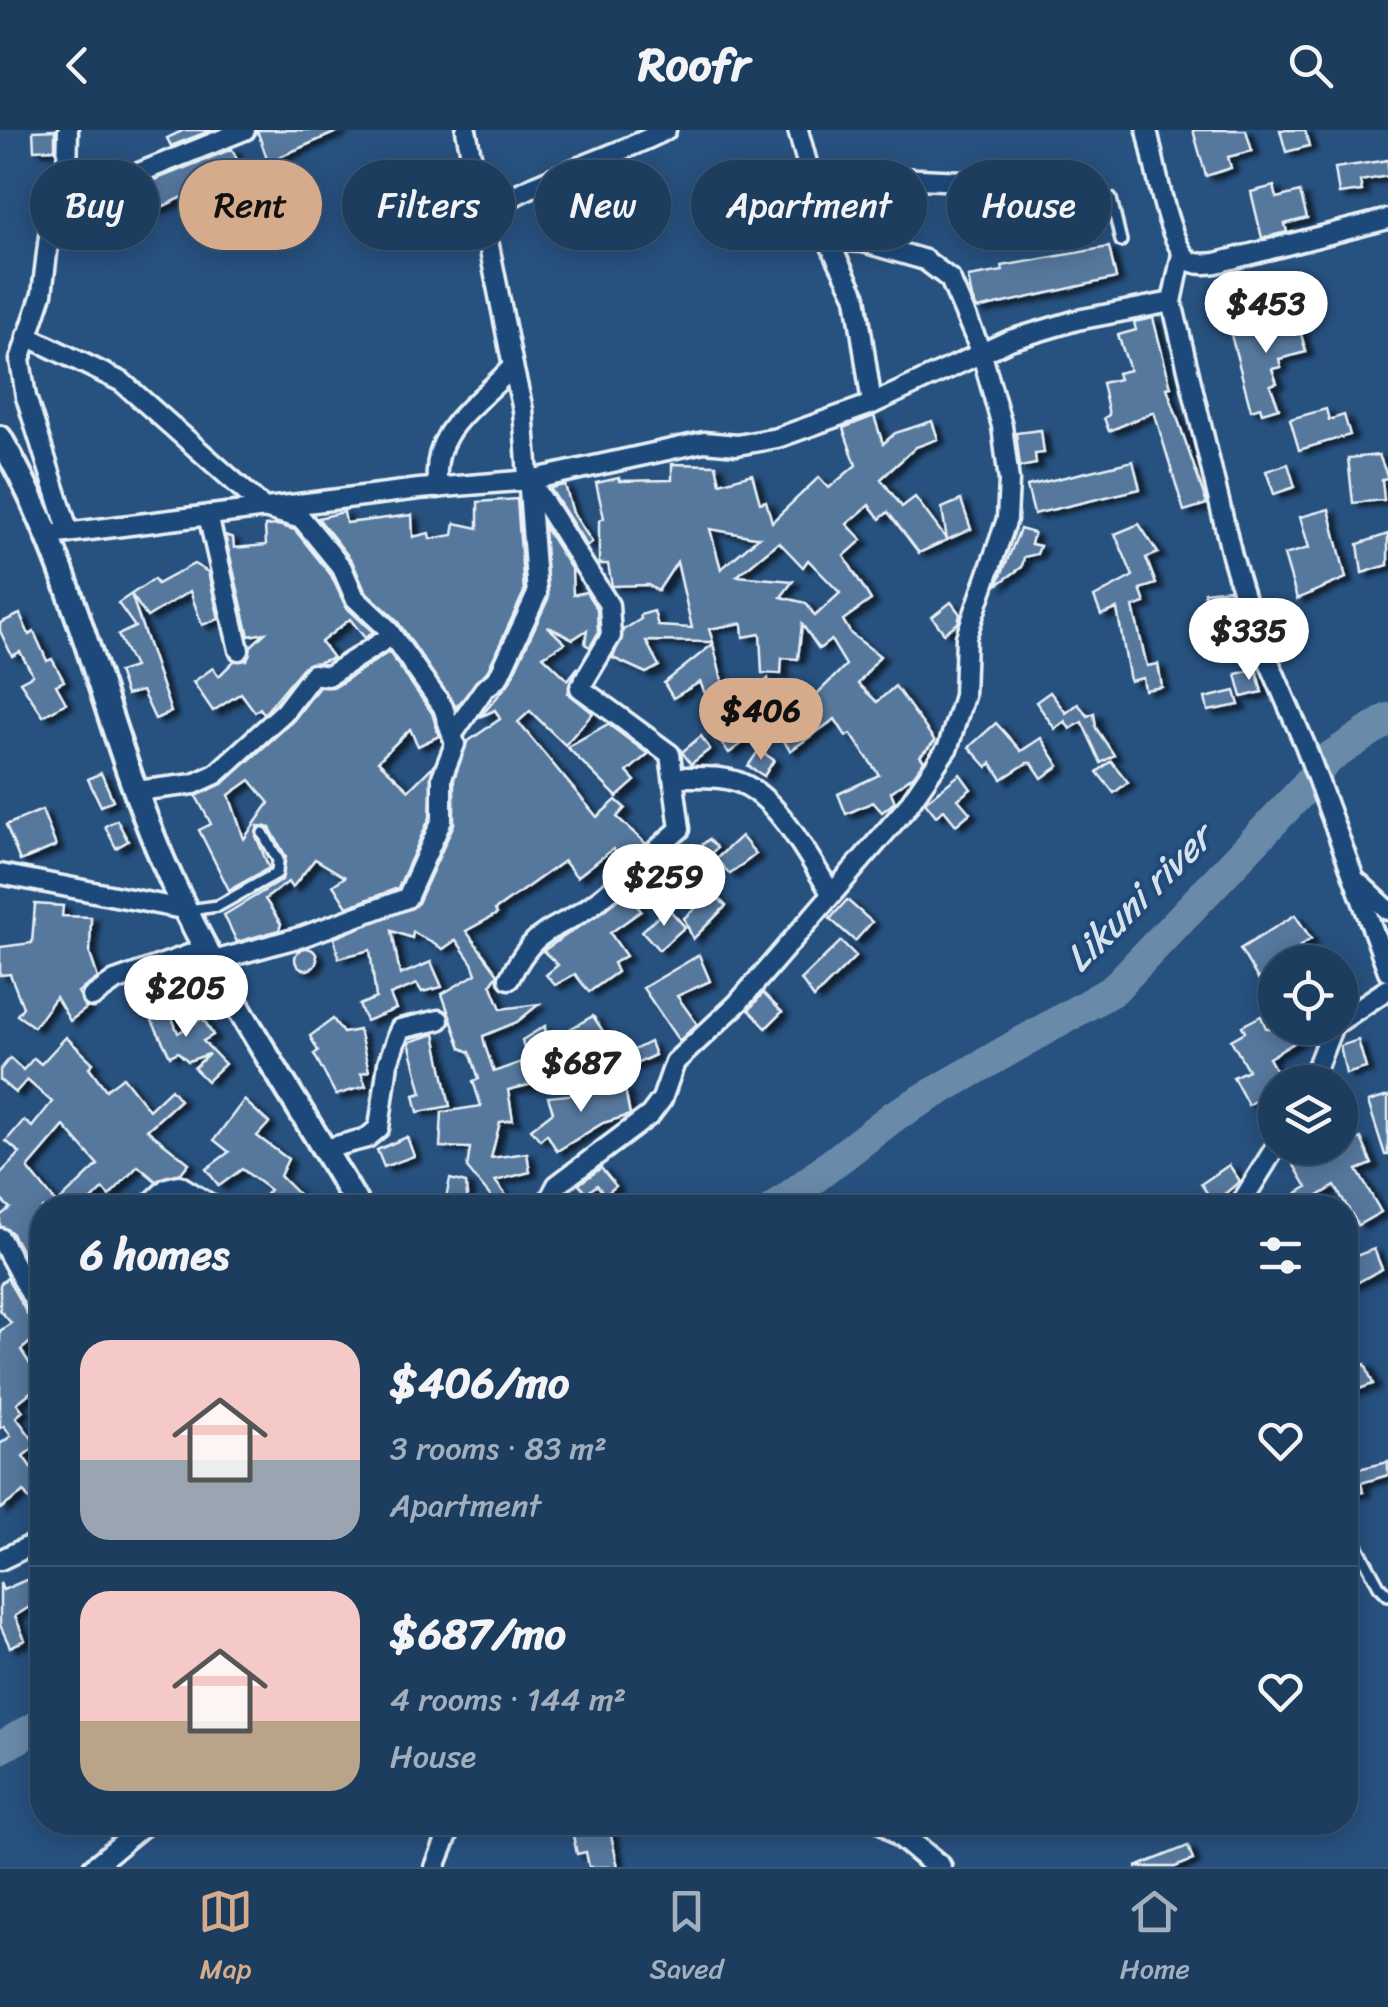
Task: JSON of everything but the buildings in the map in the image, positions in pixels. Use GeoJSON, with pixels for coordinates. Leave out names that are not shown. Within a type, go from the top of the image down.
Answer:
{"type":"FeatureCollection","features":[{"type":"Feature","properties":{"kind":"street"},"geometry":{"type":"LineString","coordinates":[[67,160],[68,130]]}},
{"type":"Feature","properties":{"kind":"street"},"geometry":{"type":"LineString","coordinates":[[159,165],[246,130]]}},
{"type":"Feature","properties":{"kind":"street"},"geometry":{"type":"LineString","coordinates":[[466,130],[472,160]]}},
{"type":"Feature","properties":{"kind":"street"},"geometry":{"type":"LineString","coordinates":[[515,195],[638,146],[666,130]]}},
{"type":"Feature","properties":{"kind":"street"},"geometry":{"type":"LineString","coordinates":[[798,130],[806,160]]}},
{"type":"Feature","properties":{"kind":"street"},"geometry":{"type":"LineString","coordinates":[[1147,130],[1169,220],[1182,254],[1191,262],[1216,263],[1388,218]]}},
{"type":"Feature","properties":{"kind":"street"},"geometry":{"type":"LineString","coordinates":[[50,250],[42,294],[20,360],[26,398],[59,534],[136,791],[211,955],[351,1195]]}},
{"type":"Feature","properties":{"kind":"street"},"geometry":{"type":"LineString","coordinates":[[454,734],[484,689],[498,678],[538,594],[524,410],[491,250]]}},
{"type":"Feature","properties":{"kind":"street"},"geometry":{"type":"LineString","coordinates":[[833,250],[856,297],[872,404]]}},
{"type":"Feature","properties":{"kind":"street"},"geometry":{"type":"LineString","coordinates":[[551,1195],[556,1185],[650,1114],[662,1098],[675,1062],[736,1004],[907,807],[948,747],[964,696],[966,637],[1007,518],[1009,482],[1002,426],[981,351],[950,280],[925,260],[890,250]]}},
{"type":"Feature","properties":{"kind":"street"},"geometry":{"type":"LineString","coordinates":[[1182,254],[1172,302],[1251,620],[1311,762],[1388,971]]}},
{"type":"Feature","properties":{"kind":"street"},"geometry":{"type":"LineString","coordinates":[[59,534],[530,480],[704,442],[737,446],[777,438],[872,404],[981,351],[1077,320],[1172,302]]}},
{"type":"Feature","properties":{"kind":"street"},"geometry":{"type":"LineString","coordinates":[[27,336],[122,382],[264,508],[302,520],[342,568],[355,598],[392,636],[442,706],[454,734],[454,752],[442,777],[442,820],[406,898],[304,936],[114,981],[92,997]]}},
{"type":"Feature","properties":{"kind":"street"},"geometry":{"type":"LineString","coordinates":[[438,488],[435,466],[445,434],[513,366]]}},
{"type":"Feature","properties":{"kind":"street"},"geometry":{"type":"LineString","coordinates":[[2,450],[59,534]]}},
{"type":"Feature","properties":{"kind":"street"},"geometry":{"type":"LineString","coordinates":[[509,979],[525,947],[555,923],[592,905],[680,828],[670,754],[580,688],[611,636],[609,605],[530,480]]}},
{"type":"Feature","properties":{"kind":"street"},"geometry":{"type":"LineString","coordinates":[[208,515],[239,650]]}},
{"type":"Feature","properties":{"kind":"street"},"geometry":{"type":"LineString","coordinates":[[136,791],[194,784],[216,774],[284,712],[306,679],[313,674],[328,676],[392,636]]}},
{"type":"Feature","properties":{"kind":"street"},"geometry":{"type":"LineString","coordinates":[[676,777],[712,776],[748,786],[791,830],[831,893]]}},
{"type":"Feature","properties":{"kind":"street"},"geometry":{"type":"LineString","coordinates":[[1351,873],[1388,910]]}},
{"type":"Feature","properties":{"kind":"street"},"geometry":{"type":"LineString","coordinates":[[0,874],[115,900],[188,910]]}},
{"type":"Feature","properties":{"kind":"street"},"geometry":{"type":"LineString","coordinates":[[1358,1010],[1388,990]]}},
{"type":"Feature","properties":{"kind":"street"},"geometry":{"type":"LineString","coordinates":[[324,1149],[367,1138],[378,1128],[388,1063],[400,1029],[439,1020]]}},
{"type":"Feature","properties":{"kind":"street"},"geometry":{"type":"LineString","coordinates":[[1246,1195],[1265,1165]]}},
{"type":"Feature","properties":{"kind":"street"},"geometry":{"type":"LineString","coordinates":[[160,1195],[179,1185],[195,1195]]}},
{"type":"Feature","properties":{"kind":"street"},"geometry":{"type":"LineString","coordinates":[[0,1238],[30,1279]]}},
{"type":"Feature","properties":{"kind":"street"},"geometry":{"type":"LineString","coordinates":[[0,1560],[30,1546]]}},
{"type":"Feature","properties":{"kind":"street"},"geometry":{"type":"LineString","coordinates":[[92,1867],[132,1835]]}},
{"type":"Feature","properties":{"kind":"street"},"geometry":{"type":"LineString","coordinates":[[435,1867],[447,1835]]}},
{"type":"Feature","properties":{"kind":"street"},"geometry":{"type":"LineString","coordinates":[[902,1835],[940,1867]]}},
{"type":"Feature","properties":{"kind":"lane"},"geometry":{"type":"LineString","coordinates":[[1111,199],[1120,241]]}},
{"type":"Feature","properties":{"kind":"lane"},"geometry":{"type":"LineString","coordinates":[[188,910],[218,906],[277,873],[278,860],[263,834]]}},
{"type":"Feature","properties":{"kind":"lane"},"geometry":{"type":"LineString","coordinates":[[1358,1548],[1378,1586],[1388,1594]]}},
{"type":"Feature","properties":{"kind":"waterway","name":"Likuni river"},"geometry":{"type":"LineString","coordinates":[[792,1195],[894,1116],[1113,990],[1302,791],[1326,760],[1388,719]]}},
{"type":"Feature","properties":{"kind":"waterway"},"geometry":{"type":"LineString","coordinates":[[0,1748],[30,1731]]}}]}
